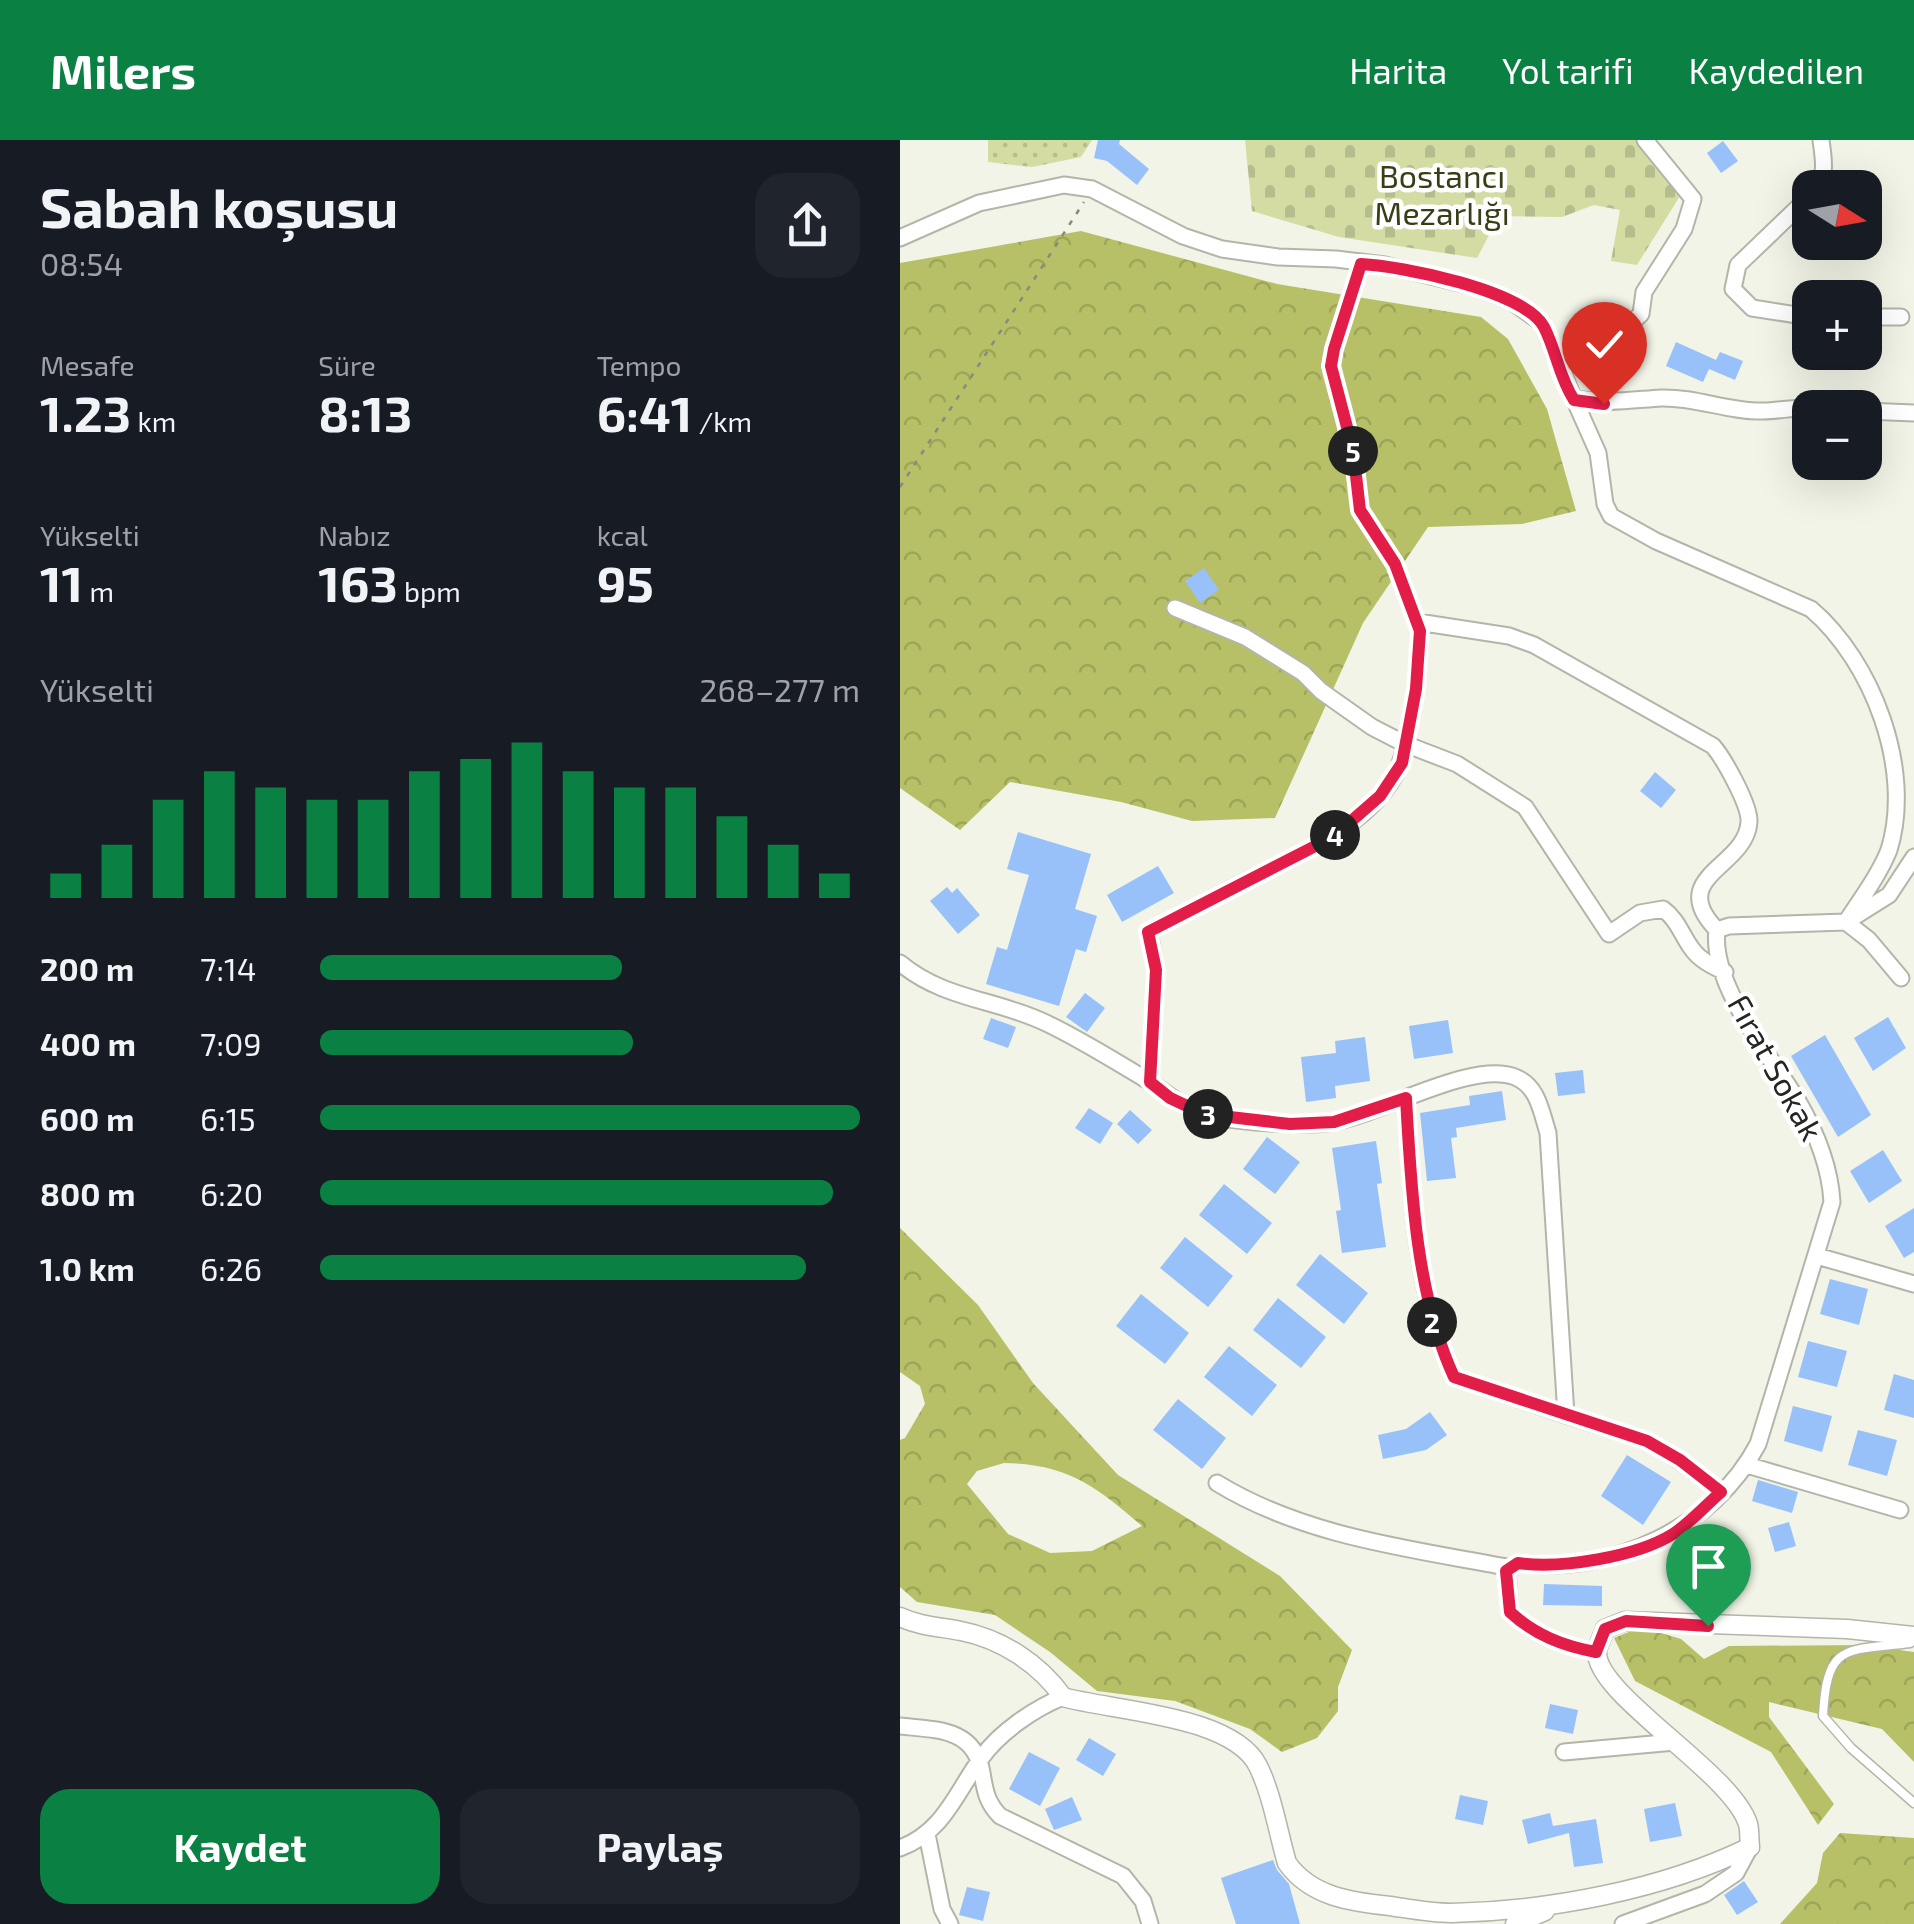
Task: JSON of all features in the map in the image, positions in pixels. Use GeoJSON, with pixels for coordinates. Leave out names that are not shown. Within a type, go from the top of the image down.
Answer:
{"type":"FeatureCollection","features":[{"type":"Feature","properties":{"kind":"street"},"geometry":{"type":"LineString","coordinates":[[1554,354],[1587,350],[1622,332],[1642,314],[1644,292],[1684,229],[1693,200],[1645,140]]}},
{"type":"Feature","properties":{"kind":"street"},"geometry":{"type":"LineString","coordinates":[[1821,140],[1823,170]]}},
{"type":"Feature","properties":{"kind":"street"},"geometry":{"type":"LineString","coordinates":[[900,238],[978,203],[1064,185],[1092,189],[1183,236],[1222,249],[1431,274],[1511,301],[1542,323],[1598,452],[1604,504],[1610,516],[1656,541],[1810,609],[1831,626],[1854,657],[1888,720],[1900,801],[1891,848],[1846,922]]}},
{"type":"Feature","properties":{"kind":"street"},"geometry":{"type":"LineString","coordinates":[[1792,213],[1738,264],[1734,288],[1752,308],[1792,314]]}},
{"type":"Feature","properties":{"kind":"street"},"geometry":{"type":"LineString","coordinates":[[1150,1082],[1156,970],[1148,932],[1333,837],[1380,796],[1402,763],[1416,689],[1420,631],[1395,564],[1360,510],[1353,450],[1331,366],[1361,264]]}},
{"type":"Feature","properties":{"kind":"street"},"geometry":{"type":"LineString","coordinates":[[1882,317],[1901,317]]}},
{"type":"Feature","properties":{"kind":"street"},"geometry":{"type":"LineString","coordinates":[[1574,400],[1604,404],[1662,398],[1762,411],[1792,407]]}},
{"type":"Feature","properties":{"kind":"street"},"geometry":{"type":"LineString","coordinates":[[1882,411],[1914,413]]}},
{"type":"Feature","properties":{"kind":"street"},"geometry":{"type":"LineString","coordinates":[[1175,608],[1245,637],[1303,673],[1372,728],[1457,764],[1526,807],[1609,934],[1640,913],[1664,909],[1676,918],[1691,948],[1702,960],[1724,972]]}},
{"type":"Feature","properties":{"kind":"street","name":"Fırat Sokak"},"geometry":{"type":"LineString","coordinates":[[1217,1483],[1250,1504],[1330,1531],[1512,1568],[1518,1563],[1539,1566],[1596,1558],[1645,1547],[1674,1534],[1721,1492],[1747,1464],[1758,1444],[1832,1202],[1827,1164],[1800,1103],[1762,1046],[1724,972],[1716,945],[1717,930],[1703,916],[1698,901],[1700,889],[1749,827],[1750,816],[1722,756],[1713,746],[1534,645],[1508,636],[1418,622]]}},
{"type":"Feature","properties":{"kind":"street"},"geometry":{"type":"LineString","coordinates":[[1717,930],[1729,926],[1846,922],[1889,895],[1914,857]]}},
{"type":"Feature","properties":{"kind":"street"},"geometry":{"type":"LineString","coordinates":[[1846,922],[1869,940],[1901,978]]}},
{"type":"Feature","properties":{"kind":"street"},"geometry":{"type":"LineString","coordinates":[[900,963],[931,986],[1044,1022],[1150,1082],[1170,1098],[1204,1114],[1290,1124],[1334,1122],[1470,1077],[1497,1074],[1516,1078],[1534,1090],[1548,1133],[1566,1414]]}},
{"type":"Feature","properties":{"kind":"street"},"geometry":{"type":"LineString","coordinates":[[1406,1098],[1415,1211],[1432,1322],[1454,1377],[1647,1441],[1680,1460],[1721,1492]]}},
{"type":"Feature","properties":{"kind":"street"},"geometry":{"type":"LineString","coordinates":[[1817,1256],[1914,1284]]}},
{"type":"Feature","properties":{"kind":"street"},"geometry":{"type":"LineString","coordinates":[[1747,1464],[1900,1510]]}},
{"type":"Feature","properties":{"kind":"street"},"geometry":{"type":"LineString","coordinates":[[1512,1568],[1506,1571],[1510,1612],[1528,1629],[1568,1647],[1596,1652]]}},
{"type":"Feature","properties":{"kind":"street"},"geometry":{"type":"LineString","coordinates":[[900,1617],[986,1637],[1009,1647],[1054,1684],[1063,1697]]}},
{"type":"Feature","properties":{"kind":"street"},"geometry":{"type":"LineString","coordinates":[[1623,1924],[1705,1894],[1736,1873],[1750,1847],[1748,1823],[1727,1790],[1602,1669],[1596,1652],[1605,1629],[1626,1621],[1847,1629],[1914,1639]]}},
{"type":"Feature","properties":{"kind":"street"},"geometry":{"type":"LineString","coordinates":[[900,1848],[940,1822],[980,1760],[1028,1717],[1063,1697],[1206,1727],[1231,1738],[1258,1764],[1288,1863],[1296,1876],[1315,1890],[1357,1902],[1448,1913],[1559,1904],[1706,1868],[1750,1847]]}},
{"type":"Feature","properties":{"kind":"street"},"geometry":{"type":"LineString","coordinates":[[900,1726],[947,1731],[970,1742],[980,1760],[990,1806],[1000,1816],[1123,1876],[1143,1901],[1150,1924]]}},
{"type":"Feature","properties":{"kind":"street"},"geometry":{"type":"LineString","coordinates":[[1564,1752],[1675,1742]]}},
{"type":"Feature","properties":{"kind":"street"},"geometry":{"type":"LineString","coordinates":[[927,1834],[942,1909],[950,1924]]}},
{"type":"Feature","properties":{"kind":"street"},"geometry":{"type":"LineString","coordinates":[[1515,1924],[1559,1904]]}},
{"type":"Feature","properties":{"kind":"lane"},"geometry":{"type":"LineString","coordinates":[[1914,1639],[1847,1651],[1828,1669],[1823,1716],[1851,1748],[1914,1802]]}},
{"type":"Feature","properties":{"kind":"path"},"geometry":{"type":"LineString","coordinates":[[900,487],[1092,189]]}},
{"type":"Feature","properties":{"kind":"green space"},"geometry":{"type":"Polygon","coordinates":[[[988,140],[1092,140],[1081,157],[1032,167],[988,162],[988,140]]]}},
{"type":"Feature","properties":{"kind":"green space","name":"Bostancı Mezarlığı"},"geometry":{"type":"Polygon","coordinates":[[[1245,140],[1646,140],[1680,196],[1637,265],[1611,261],[1620,210],[1594,205],[1562,217],[1499,216],[1477,258],[1339,237],[1252,211],[1245,140]]]}},
{"type":"Feature","properties":{"kind":"green space"},"geometry":{"type":"Polygon","coordinates":[[[1081,231],[1277,284],[1481,317],[1508,339],[1547,409],[1576,511],[1522,524],[1428,527],[1363,623],[1275,818],[1192,821],[1121,802],[1010,782],[960,830],[900,788],[900,263],[1081,231]]]}},
{"type":"Feature","properties":{"kind":"green space"},"geometry":{"type":"Polygon","coordinates":[[[900,1228],[978,1305],[1033,1383],[1118,1475],[1280,1576],[1352,1650],[1338,1687],[1338,1711],[1317,1738],[1282,1752],[1250,1729],[1175,1701],[1097,1691],[1050,1652],[995,1615],[917,1602],[900,1587],[900,1440],[925,1404],[920,1386],[900,1372],[900,1228]],[[1004,1463],[977,1471],[967,1484],[1008,1534],[1050,1553],[1092,1551],[1142,1526],[1079,1480],[1026,1464],[1004,1463]]]}},
{"type":"Feature","properties":{"kind":"green space"},"geometry":{"type":"Polygon","coordinates":[[[1641,1627],[1681,1639],[1704,1659],[1729,1646],[1863,1645],[1914,1652],[1914,1762],[1882,1729],[1769,1702],[1769,1717],[1834,1804],[1818,1825],[1771,1752],[1635,1681],[1614,1638],[1641,1627]]]}},
{"type":"Feature","properties":{"kind":"green space"},"geometry":{"type":"Polygon","coordinates":[[[1840,1833],[1914,1838],[1914,1924],[1780,1924],[1817,1883],[1823,1853],[1840,1833]]]}},
{"type":"Feature","properties":{"kind":"building"},"geometry":{"type":"Polygon","coordinates":[[[1098,140],[1120,140],[1119,144],[1149,169],[1137,185],[1107,161],[1094,158],[1098,140]]]}},
{"type":"Feature","properties":{"kind":"building"},"geometry":{"type":"Polygon","coordinates":[[[1723,141],[1738,161],[1721,173],[1707,153],[1723,141]]]}},
{"type":"Feature","properties":{"kind":"building"},"geometry":{"type":"Polygon","coordinates":[[[1676,342],[1716,360],[1720,352],[1743,361],[1735,380],[1709,369],[1703,382],[1666,366],[1676,342]]]}},
{"type":"Feature","properties":{"kind":"building"},"geometry":{"type":"Polygon","coordinates":[[[1204,568],[1219,590],[1200,603],[1185,581],[1204,568]]]}},
{"type":"Feature","properties":{"kind":"building"},"geometry":{"type":"Polygon","coordinates":[[[1655,772],[1676,790],[1661,808],[1640,791],[1655,772]]]}},
{"type":"Feature","properties":{"kind":"building"},"geometry":{"type":"Polygon","coordinates":[[[1018,832],[1091,854],[1075,909],[1097,916],[1086,952],[1076,949],[1059,1006],[986,984],[997,947],[1007,950],[1029,875],[1007,869],[1018,832]]]}},
{"type":"Feature","properties":{"kind":"building"},"geometry":{"type":"Polygon","coordinates":[[[1158,866],[1174,893],[1122,922],[1107,895],[1158,866]]]}},
{"type":"Feature","properties":{"kind":"building"},"geometry":{"type":"Polygon","coordinates":[[[947,887],[952,893],[957,888],[980,915],[958,934],[930,901],[947,887]]]}},
{"type":"Feature","properties":{"kind":"building"},"geometry":{"type":"Polygon","coordinates":[[[1085,993],[1105,1008],[1087,1032],[1066,1017],[1085,993]]]}},
{"type":"Feature","properties":{"kind":"building"},"geometry":{"type":"Polygon","coordinates":[[[1888,1017],[1906,1048],[1873,1071],[1854,1038],[1888,1017]]]}},
{"type":"Feature","properties":{"kind":"building"},"geometry":{"type":"Polygon","coordinates":[[[991,1018],[1016,1027],[1008,1048],[983,1039],[991,1018]]]}},
{"type":"Feature","properties":{"kind":"building"},"geometry":{"type":"Polygon","coordinates":[[[1448,1020],[1453,1053],[1414,1059],[1409,1026],[1448,1020]]]}},
{"type":"Feature","properties":{"kind":"building"},"geometry":{"type":"Polygon","coordinates":[[[1825,1035],[1871,1115],[1838,1137],[1791,1056],[1825,1035]]]}},
{"type":"Feature","properties":{"kind":"building"},"geometry":{"type":"Polygon","coordinates":[[[1365,1037],[1370,1081],[1335,1086],[1336,1098],[1306,1102],[1301,1057],[1336,1053],[1335,1041],[1365,1037]]]}},
{"type":"Feature","properties":{"kind":"building"},"geometry":{"type":"Polygon","coordinates":[[[1583,1070],[1585,1093],[1558,1096],[1555,1073],[1583,1070]]]}},
{"type":"Feature","properties":{"kind":"building"},"geometry":{"type":"Polygon","coordinates":[[[1502,1091],[1506,1120],[1456,1128],[1457,1137],[1451,1138],[1456,1178],[1427,1181],[1420,1113],[1470,1105],[1469,1096],[1502,1091]]]}},
{"type":"Feature","properties":{"kind":"building"},"geometry":{"type":"Polygon","coordinates":[[[1089,1108],[1113,1123],[1100,1144],[1075,1128],[1089,1108]]]}},
{"type":"Feature","properties":{"kind":"building"},"geometry":{"type":"Polygon","coordinates":[[[1130,1110],[1152,1130],[1138,1144],[1117,1124],[1130,1110]]]}},
{"type":"Feature","properties":{"kind":"building"},"geometry":{"type":"Polygon","coordinates":[[[1267,1137],[1300,1162],[1275,1194],[1243,1169],[1267,1137]]]}},
{"type":"Feature","properties":{"kind":"building"},"geometry":{"type":"Polygon","coordinates":[[[1376,1141],[1382,1183],[1377,1184],[1386,1247],[1342,1253],[1336,1211],[1341,1210],[1332,1148],[1376,1141]]]}},
{"type":"Feature","properties":{"kind":"building"},"geometry":{"type":"Polygon","coordinates":[[[1883,1150],[1902,1181],[1869,1203],[1850,1171],[1883,1150]]]}},
{"type":"Feature","properties":{"kind":"building"},"geometry":{"type":"Polygon","coordinates":[[[1224,1184],[1272,1223],[1247,1254],[1199,1215],[1224,1184]]]}},
{"type":"Feature","properties":{"kind":"building"},"geometry":{"type":"Polygon","coordinates":[[[1914,1208],[1914,1252],[1904,1258],[1885,1226],[1914,1208]]]}},
{"type":"Feature","properties":{"kind":"building"},"geometry":{"type":"Polygon","coordinates":[[[1185,1237],[1233,1276],[1208,1307],[1160,1268],[1185,1237]]]}},
{"type":"Feature","properties":{"kind":"building"},"geometry":{"type":"Polygon","coordinates":[[[1320,1254],[1368,1293],[1344,1324],[1296,1285],[1320,1254]]]}},
{"type":"Feature","properties":{"kind":"building"},"geometry":{"type":"Polygon","coordinates":[[[1830,1279],[1868,1289],[1859,1325],[1820,1314],[1830,1279]]]}},
{"type":"Feature","properties":{"kind":"building"},"geometry":{"type":"Polygon","coordinates":[[[1141,1294],[1189,1333],[1165,1364],[1116,1326],[1141,1294]]]}},
{"type":"Feature","properties":{"kind":"building"},"geometry":{"type":"Polygon","coordinates":[[[1278,1298],[1326,1337],[1301,1368],[1253,1330],[1278,1298]]]}},
{"type":"Feature","properties":{"kind":"building"},"geometry":{"type":"Polygon","coordinates":[[[1808,1341],[1847,1351],[1837,1387],[1798,1377],[1808,1341]]]}},
{"type":"Feature","properties":{"kind":"building"},"geometry":{"type":"Polygon","coordinates":[[[1229,1346],[1277,1385],[1252,1416],[1204,1377],[1229,1346]]]}},
{"type":"Feature","properties":{"kind":"building"},"geometry":{"type":"Polygon","coordinates":[[[1894,1374],[1914,1380],[1914,1418],[1884,1410],[1894,1374]]]}},
{"type":"Feature","properties":{"kind":"building"},"geometry":{"type":"Polygon","coordinates":[[[1178,1399],[1226,1438],[1202,1469],[1153,1430],[1178,1399]]]}},
{"type":"Feature","properties":{"kind":"building"},"geometry":{"type":"Polygon","coordinates":[[[1793,1406],[1832,1416],[1822,1452],[1784,1441],[1793,1406]]]}},
{"type":"Feature","properties":{"kind":"building"},"geometry":{"type":"Polygon","coordinates":[[[1430,1412],[1447,1435],[1426,1450],[1383,1459],[1378,1435],[1406,1429],[1430,1412]]]}},
{"type":"Feature","properties":{"kind":"building"},"geometry":{"type":"Polygon","coordinates":[[[1858,1430],[1897,1440],[1887,1476],[1848,1465],[1858,1430]]]}},
{"type":"Feature","properties":{"kind":"building"},"geometry":{"type":"Polygon","coordinates":[[[1627,1455],[1671,1482],[1643,1525],[1601,1496],[1627,1455]]]}},
{"type":"Feature","properties":{"kind":"building"},"geometry":{"type":"Polygon","coordinates":[[[1758,1480],[1798,1492],[1792,1513],[1752,1501],[1758,1480]]]}},
{"type":"Feature","properties":{"kind":"building"},"geometry":{"type":"Polygon","coordinates":[[[1789,1522],[1796,1546],[1775,1552],[1768,1528],[1789,1522]]]}},
{"type":"Feature","properties":{"kind":"building"},"geometry":{"type":"Polygon","coordinates":[[[1544,1584],[1602,1586],[1602,1606],[1543,1605],[1544,1584]]]}},
{"type":"Feature","properties":{"kind":"building"},"geometry":{"type":"Polygon","coordinates":[[[1550,1704],[1578,1710],[1573,1734],[1545,1728],[1550,1704]]]}},
{"type":"Feature","properties":{"kind":"building"},"geometry":{"type":"Polygon","coordinates":[[[1089,1738],[1116,1754],[1103,1776],[1076,1760],[1089,1738]]]}},
{"type":"Feature","properties":{"kind":"building"},"geometry":{"type":"Polygon","coordinates":[[[1029,1752],[1060,1768],[1040,1806],[1009,1789],[1029,1752]]]}},
{"type":"Feature","properties":{"kind":"building"},"geometry":{"type":"Polygon","coordinates":[[[1460,1795],[1488,1801],[1483,1825],[1455,1819],[1460,1795]]]}},
{"type":"Feature","properties":{"kind":"building"},"geometry":{"type":"Polygon","coordinates":[[[1072,1797],[1082,1820],[1054,1830],[1045,1809],[1072,1797]]]}},
{"type":"Feature","properties":{"kind":"building"},"geometry":{"type":"Polygon","coordinates":[[[1675,1803],[1682,1836],[1650,1842],[1644,1809],[1675,1803]]]}},
{"type":"Feature","properties":{"kind":"building"},"geometry":{"type":"Polygon","coordinates":[[[1550,1813],[1553,1826],[1596,1819],[1603,1863],[1574,1867],[1569,1833],[1528,1844],[1522,1820],[1550,1813]]]}},
{"type":"Feature","properties":{"kind":"building"},"geometry":{"type":"Polygon","coordinates":[[[1273,1860],[1289,1884],[1300,1924],[1236,1924],[1221,1878],[1273,1860]]]}},
{"type":"Feature","properties":{"kind":"building"},"geometry":{"type":"Polygon","coordinates":[[[1744,1881],[1758,1902],[1737,1915],[1724,1895],[1744,1881]]]}},
{"type":"Feature","properties":{"kind":"building"},"geometry":{"type":"Polygon","coordinates":[[[967,1887],[990,1892],[983,1921],[959,1915],[967,1887]]]}},
{"type":"Feature","properties":{"kind":"route"},"geometry":{"type":"LineString","coordinates":[[1604,404],[1574,400],[1542,323],[1511,301],[1431,274],[1361,264],[1331,366],[1353,450],[1360,510],[1395,564],[1420,631],[1416,689],[1402,763],[1380,796],[1333,837],[1148,932],[1156,970],[1150,1082],[1170,1098],[1204,1114],[1290,1124],[1334,1122],[1406,1098],[1415,1211],[1432,1322],[1454,1377],[1647,1441],[1680,1460],[1721,1492],[1674,1534],[1645,1547],[1539,1566],[1518,1563],[1506,1571],[1510,1612],[1528,1629],[1568,1647],[1596,1652],[1605,1629],[1626,1621],[1708,1626]]}}]}
